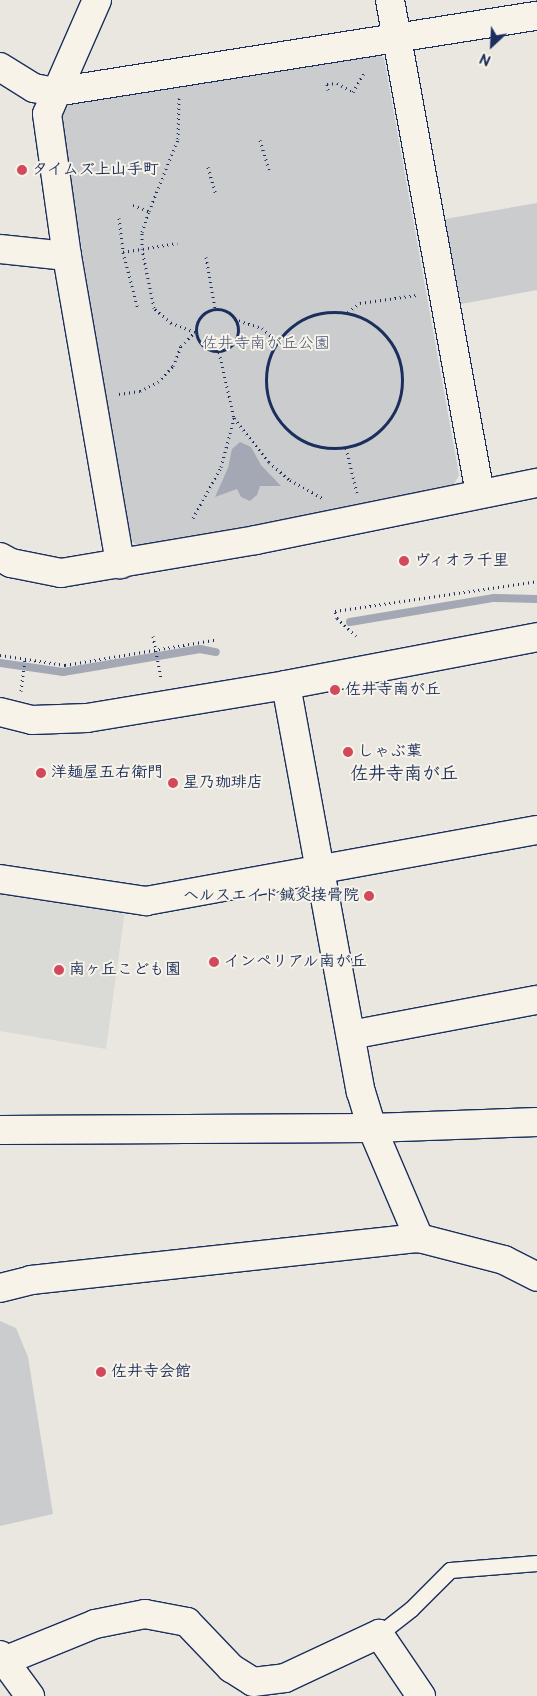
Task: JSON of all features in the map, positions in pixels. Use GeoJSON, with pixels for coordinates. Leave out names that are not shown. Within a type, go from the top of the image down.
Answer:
{"type":"FeatureCollection","features":[{"type":"Feature","properties":{"kind":"street"},"geometry":{"type":"LineString","coordinates":[[97,0],[55,92],[48,114],[67,256],[120,564]]}},
{"type":"Feature","properties":{"kind":"street"},"geometry":{"type":"LineString","coordinates":[[390,0],[480,494]]}},
{"type":"Feature","properties":{"kind":"street"},"geometry":{"type":"LineString","coordinates":[[0,67],[34,88],[55,92],[397,36],[537,16]]}},
{"type":"Feature","properties":{"kind":"street"},"geometry":{"type":"LineString","coordinates":[[0,249],[67,256]]}},
{"type":"Feature","properties":{"kind":"street"},"geometry":{"type":"LineString","coordinates":[[0,557],[11,563],[61,573],[120,564],[537,483]]}},
{"type":"Feature","properties":{"kind":"street"},"geometry":{"type":"LineString","coordinates":[[0,712],[32,720],[87,718],[286,686],[537,637]]}},
{"type":"Feature","properties":{"kind":"street"},"geometry":{"type":"LineString","coordinates":[[286,686],[360,1092],[372,1128],[419,1238]]}},
{"type":"Feature","properties":{"kind":"street"},"geometry":{"type":"LineString","coordinates":[[0,879],[146,901],[537,830]]}},
{"type":"Feature","properties":{"kind":"street"},"geometry":{"type":"LineString","coordinates":[[351,1035],[537,1000]]}},
{"type":"Feature","properties":{"kind":"street"},"geometry":{"type":"LineString","coordinates":[[0,1130],[372,1128],[537,1122]]}},
{"type":"Feature","properties":{"kind":"street"},"geometry":{"type":"LineString","coordinates":[[0,1288],[30,1280],[419,1238],[504,1260],[537,1277]]}},
{"type":"Feature","properties":{"kind":"street"},"geometry":{"type":"LineString","coordinates":[[30,1696],[2,1658],[95,1624],[145,1614],[187,1622],[231,1668],[253,1682],[285,1678],[379,1634],[420,1696]]}},
{"type":"Feature","properties":{"kind":"lane"},"geometry":{"type":"LineString","coordinates":[[379,1634],[411,1609],[450,1570],[537,1564]]}},
{"type":"Feature","properties":{"kind":"path"},"geometry":{"type":"LineString","coordinates":[[328,90],[327,84],[337,83],[353,92],[367,68]]}},
{"type":"Feature","properties":{"kind":"path"},"geometry":{"type":"LineString","coordinates":[[119,394],[140,391],[158,382],[173,366],[181,346],[195,332],[200,316],[215,308],[231,313],[239,328],[234,344],[219,352],[203,347],[195,332],[171,323],[154,308],[142,248],[142,232],[178,139],[178,92]]}},
{"type":"Feature","properties":{"kind":"path"},"geometry":{"type":"LineString","coordinates":[[260,140],[269,170]]}},
{"type":"Feature","properties":{"kind":"path"},"geometry":{"type":"LineString","coordinates":[[208,167],[216,195]]}},
{"type":"Feature","properties":{"kind":"path"},"geometry":{"type":"LineString","coordinates":[[133,205],[149,211]]}},
{"type":"Feature","properties":{"kind":"path"},"geometry":{"type":"LineString","coordinates":[[119,218],[123,252],[138,310]]}},
{"type":"Feature","properties":{"kind":"path"},"geometry":{"type":"LineString","coordinates":[[123,252],[176,243]]}},
{"type":"Feature","properties":{"kind":"path"},"geometry":{"type":"LineString","coordinates":[[206,257],[215,308]]}},
{"type":"Feature","properties":{"kind":"path"},"geometry":{"type":"LineString","coordinates":[[348,312],[360,303],[417,295]]}},
{"type":"Feature","properties":{"kind":"path"},"geometry":{"type":"LineString","coordinates":[[321,312],[348,312],[373,323],[392,342],[402,368],[402,394],[391,419],[371,438],[346,448],[319,447],[294,437],[275,417],[266,392],[266,365],[276,340],[296,322],[321,312]]}},
{"type":"Feature","properties":{"kind":"path"},"geometry":{"type":"LineString","coordinates":[[234,319],[262,328],[276,340]]}},
{"type":"Feature","properties":{"kind":"path"},"geometry":{"type":"LineString","coordinates":[[219,352],[234,418],[269,462],[290,480],[323,499]]}},
{"type":"Feature","properties":{"kind":"path"},"geometry":{"type":"LineString","coordinates":[[193,518],[221,467],[234,418]]}},
{"type":"Feature","properties":{"kind":"path"},"geometry":{"type":"LineString","coordinates":[[346,448],[357,494]]}},
{"type":"Feature","properties":{"kind":"path"},"geometry":{"type":"LineString","coordinates":[[356,636],[336,618],[335,612],[537,581]]}},
{"type":"Feature","properties":{"kind":"path"},"geometry":{"type":"LineString","coordinates":[[153,636],[161,678]]}},
{"type":"Feature","properties":{"kind":"path"},"geometry":{"type":"LineString","coordinates":[[0,655],[65,665],[218,639]]}},
{"type":"Feature","properties":{"kind":"path"},"geometry":{"type":"LineString","coordinates":[[22,683],[25,659]]}},
{"type":"Feature","properties":{"kind":"shaded area"},"geometry":{"type":"Polygon","coordinates":[[[240,442],[251,447],[261,465],[281,486],[260,486],[257,495],[250,501],[241,497],[237,489],[215,497],[228,468],[232,449],[240,442]]]}},
{"type":"Feature","properties":{"kind":"shaded area","name":"南ヶ丘こども園"},"geometry":{"type":"Polygon","coordinates":[[[0,888],[125,910],[106,1049],[0,1031],[0,888]]]}},
{"type":"Feature","properties":{"kind":"green space","name":"佐井寺南が丘公園"},"geometry":{"type":"Polygon","coordinates":[[[370,51],[384,58],[459,475],[451,490],[140,548],[127,537],[61,117],[70,103],[370,51]]]}},
{"type":"Feature","properties":{"kind":"green space"},"geometry":{"type":"Polygon","coordinates":[[[537,203],[537,290],[461,304],[445,219],[537,203]]]}},
{"type":"Feature","properties":{"kind":"green space"},"geometry":{"type":"Polygon","coordinates":[[[0,1321],[16,1328],[28,1357],[53,1514],[0,1526],[0,1321]]]}},
{"type":"Feature","properties":{"kind":"waterway"},"geometry":{"type":"LineString","coordinates":[[350,622],[494,598],[537,599]]}},
{"type":"Feature","properties":{"kind":"waterway"},"geometry":{"type":"LineString","coordinates":[[0,663],[63,672],[200,649],[216,652]]}},
{"type":"Feature","properties":{"kind":"place","name":"タイムズ上山手町"},"geometry":{"type":"Point","coordinates":[22,170]}},
{"type":"Feature","properties":{"kind":"place","name":"ヴィオラ千里"},"geometry":{"type":"Point","coordinates":[404,561]}},
{"type":"Feature","properties":{"kind":"place","name":"佐井寺南が丘"},"geometry":{"type":"Point","coordinates":[335,690]}},
{"type":"Feature","properties":{"kind":"place","name":"しゃぶ葉"},"geometry":{"type":"Point","coordinates":[348,752]}},
{"type":"Feature","properties":{"kind":"place","name":"洋麺屋五右衛門"},"geometry":{"type":"Point","coordinates":[41,773]}},
{"type":"Feature","properties":{"kind":"place","name":"星乃珈琲店"},"geometry":{"type":"Point","coordinates":[173,783]}},
{"type":"Feature","properties":{"kind":"place","name":"ヘルスエイド鍼灸接骨院"},"geometry":{"type":"Point","coordinates":[369,896]}},
{"type":"Feature","properties":{"kind":"place","name":"インペリアル南が丘"},"geometry":{"type":"Point","coordinates":[214,962]}},
{"type":"Feature","properties":{"kind":"place","name":"南ヶ丘こども園"},"geometry":{"type":"Point","coordinates":[59,970]}},
{"type":"Feature","properties":{"kind":"place","name":"佐井寺会館"},"geometry":{"type":"Point","coordinates":[101,1372]}},
{"type":"Feature","properties":{"kind":"district","name":"佐井寺南が丘"},"geometry":{"type":"Point","coordinates":[404,774]}}]}
